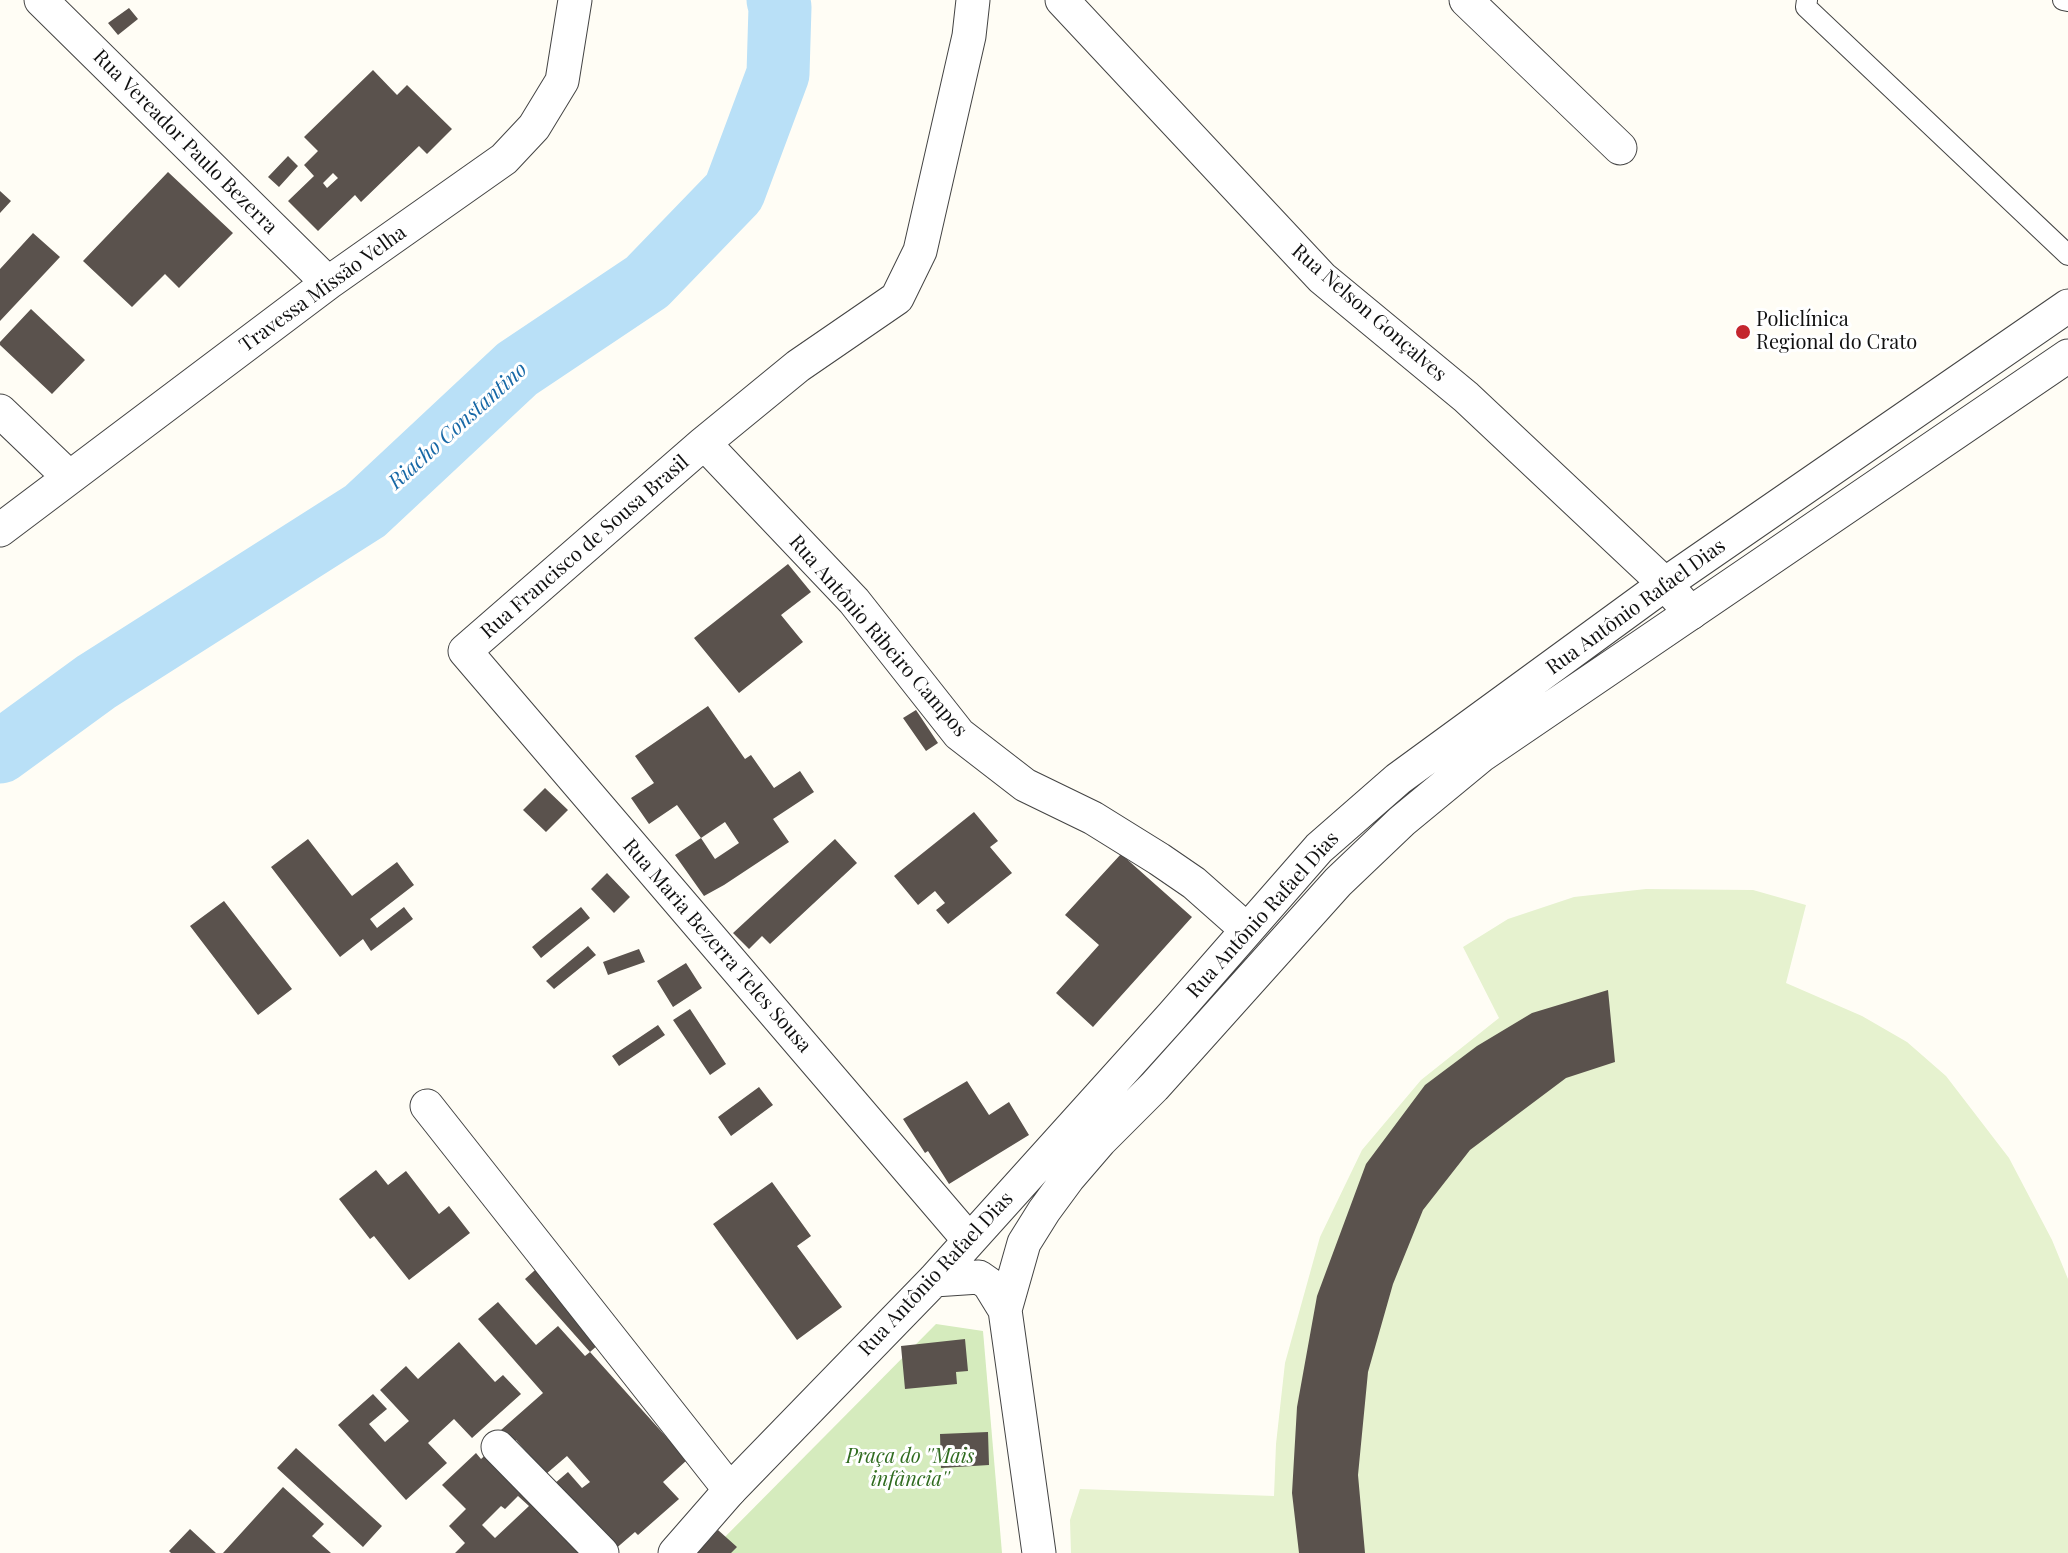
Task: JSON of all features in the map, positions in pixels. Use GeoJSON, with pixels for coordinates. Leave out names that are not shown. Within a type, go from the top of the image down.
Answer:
{"type":"FeatureCollection","features":[{"type":"Feature","properties":{"kind":"street","name":"Rua Vereador Paulo Bezerra"},"geometry":{"type":"LineString","coordinates":[[41,0],[328,283]]}},
{"type":"Feature","properties":{"kind":"street","name":"Travessa Missão Velha"},"geometry":{"type":"LineString","coordinates":[[0,530],[328,283],[504,159],[534,127],[562,81],[575,0]]}},
{"type":"Feature","properties":{"kind":"street","name":"Rua Francisco de Sousa Brasil"},"geometry":{"type":"LineString","coordinates":[[465,651],[704,443],[798,366],[897,298],[920,251],[969,36],[973,0]]}},
{"type":"Feature","properties":{"kind":"street","name":"Rua Nelson Gonçalves"},"geometry":{"type":"LineString","coordinates":[[1062,0],[1322,278],[1466,397],[1665,585],[1691,613]]}},
{"type":"Feature","properties":{"kind":"street"},"geometry":{"type":"LineString","coordinates":[[1466,0],[1620,148]]}},
{"type":"Feature","properties":{"kind":"street","name":"Rua Antônio Rafael Dias"},"geometry":{"type":"LineString","coordinates":[[675,1553],[730,1490],[934,1280],[1172,1016],[1319,848],[1398,779],[1665,585],[2068,306]]}},
{"type":"Feature","properties":{"kind":"street","name":"Rua Antônio Rafael Dias"},"geometry":{"type":"LineString","coordinates":[[1039,1553],[1005,1310],[1024,1244],[1069,1177],[1100,1141],[1154,1087],[1338,882],[1402,821],[1482,755],[2068,356]]}},
{"type":"Feature","properties":{"kind":"street"},"geometry":{"type":"LineString","coordinates":[[0,411],[69,477]]}},
{"type":"Feature","properties":{"kind":"street","name":"Rua Antônio Ribeiro Campos"},"geometry":{"type":"LineString","coordinates":[[704,443],[854,601],[959,734],[1025,785],[1093,818],[1159,859],[1194,883],[1246,929]]}},
{"type":"Feature","properties":{"kind":"street","name":"Rua Maria Bezerra Teles Sousa"},"geometry":{"type":"LineString","coordinates":[[465,651],[969,1240]]}},
{"type":"Feature","properties":{"kind":"street"},"geometry":{"type":"LineString","coordinates":[[1172,1016],[1199,1036]]}},
{"type":"Feature","properties":{"kind":"street"},"geometry":{"type":"LineString","coordinates":[[427,1106],[730,1490]]}},
{"type":"Feature","properties":{"kind":"street"},"geometry":{"type":"LineString","coordinates":[[934,1280],[979,1277],[988,1284],[1005,1310]]}},
{"type":"Feature","properties":{"kind":"street"},"geometry":{"type":"LineString","coordinates":[[498,1447],[602,1553]]}},
{"type":"Feature","properties":{"kind":"lane"},"geometry":{"type":"LineString","coordinates":[[1807,0],[1806,7],[2068,255]]}},
{"type":"Feature","properties":{"kind":"lane"},"geometry":{"type":"LineString","coordinates":[[2064,0],[2068,2]]}},
{"type":"Feature","properties":{"kind":"green space"},"geometry":{"type":"Polygon","coordinates":[[[1646,889],[1753,890],[1806,905],[1786,983],[1862,1016],[1907,1042],[1946,1076],[2009,1158],[2052,1240],[2068,1279],[2068,1553],[1071,1553],[1070,1520],[1080,1489],[1274,1496],[1276,1444],[1285,1363],[1320,1237],[1362,1150],[1421,1080],[1499,1018],[1463,947],[1508,919],[1574,897],[1646,889]]]}},
{"type":"Feature","properties":{"kind":"green space","name":"Praça do ''Mais infância''"},"geometry":{"type":"Polygon","coordinates":[[[936,1324],[983,1331],[1002,1553],[709,1553],[936,1324]]]}},
{"type":"Feature","properties":{"kind":"building"},"geometry":{"type":"Polygon","coordinates":[[[129,8],[138,19],[118,35],[108,23],[129,8]]]}},
{"type":"Feature","properties":{"kind":"building"},"geometry":{"type":"Polygon","coordinates":[[[373,70],[397,95],[407,85],[452,129],[427,154],[419,146],[361,202],[355,195],[318,231],[288,201],[314,176],[304,165],[318,151],[304,137],[373,70]],[[333,173],[323,183],[327,188],[338,178],[333,173]]]}},
{"type":"Feature","properties":{"kind":"building"},"geometry":{"type":"Polygon","coordinates":[[[288,156],[298,166],[279,187],[268,177],[288,156]]]}},
{"type":"Feature","properties":{"kind":"building"},"geometry":{"type":"Polygon","coordinates":[[[168,172],[233,233],[179,288],[165,274],[132,307],[83,261],[168,172]]]}},
{"type":"Feature","properties":{"kind":"building"},"geometry":{"type":"Polygon","coordinates":[[[0,191],[11,201],[0,213],[0,191]]]}},
{"type":"Feature","properties":{"kind":"building"},"geometry":{"type":"Polygon","coordinates":[[[33,233],[60,257],[0,321],[0,269],[33,233]]]}},
{"type":"Feature","properties":{"kind":"building"},"geometry":{"type":"Polygon","coordinates":[[[31,309],[85,360],[52,394],[0,345],[0,342],[31,309]]]}},
{"type":"Feature","properties":{"kind":"building"},"geometry":{"type":"Polygon","coordinates":[[[788,564],[811,592],[781,615],[803,642],[739,693],[694,638],[788,564]]]}},
{"type":"Feature","properties":{"kind":"building"},"geometry":{"type":"Polygon","coordinates":[[[708,706],[745,759],[751,755],[774,788],[800,771],[814,792],[773,819],[789,842],[704,896],[675,855],[701,838],[677,805],[649,824],[631,798],[654,783],[635,756],[708,706]],[[725,822],[701,838],[715,859],[739,843],[725,822]]]}},
{"type":"Feature","properties":{"kind":"building"},"geometry":{"type":"Polygon","coordinates":[[[916,710],[938,743],[926,751],[903,718],[916,710]]]}},
{"type":"Feature","properties":{"kind":"building"},"geometry":{"type":"Polygon","coordinates":[[[545,788],[568,810],[546,832],[523,810],[545,788]]]}},
{"type":"Feature","properties":{"kind":"building"},"geometry":{"type":"Polygon","coordinates":[[[974,812],[998,841],[990,847],[1012,873],[948,924],[936,910],[945,903],[935,891],[918,905],[894,876],[974,812]]]}},
{"type":"Feature","properties":{"kind":"building"},"geometry":{"type":"Polygon","coordinates":[[[308,839],[352,896],[397,862],[414,885],[370,919],[377,928],[404,907],[413,919],[371,951],[363,939],[340,957],[271,867],[308,839]]]}},
{"type":"Feature","properties":{"kind":"building"},"geometry":{"type":"Polygon","coordinates":[[[835,839],[857,863],[770,944],[762,936],[749,949],[733,933],[835,839]]]}},
{"type":"Feature","properties":{"kind":"building"},"geometry":{"type":"Polygon","coordinates":[[[1121,854],[1192,917],[1093,1027],[1056,993],[1099,945],[1065,915],[1121,854]]]}},
{"type":"Feature","properties":{"kind":"building"},"geometry":{"type":"Polygon","coordinates":[[[607,873],[630,897],[614,913],[591,889],[607,873]]]}},
{"type":"Feature","properties":{"kind":"building"},"geometry":{"type":"Polygon","coordinates":[[[224,901],[292,989],[258,1015],[190,926],[224,901]]]}},
{"type":"Feature","properties":{"kind":"building"},"geometry":{"type":"Polygon","coordinates":[[[581,907],[590,918],[541,958],[532,947],[581,907]]]}},
{"type":"Feature","properties":{"kind":"building"},"geometry":{"type":"Polygon","coordinates":[[[588,946],[596,955],[554,989],[546,981],[588,946]]]}},
{"type":"Feature","properties":{"kind":"building"},"geometry":{"type":"Polygon","coordinates":[[[639,949],[645,962],[608,975],[603,962],[639,949]]]}},
{"type":"Feature","properties":{"kind":"building"},"geometry":{"type":"Polygon","coordinates":[[[686,963],[702,988],[673,1007],[657,981],[686,963]]]}},
{"type":"Feature","properties":{"kind":"building"},"geometry":{"type":"Polygon","coordinates":[[[1608,990],[1615,1062],[1566,1078],[1470,1150],[1423,1210],[1393,1284],[1368,1372],[1358,1475],[1365,1553],[1299,1553],[1292,1493],[1297,1407],[1317,1296],[1366,1164],[1425,1085],[1477,1046],[1532,1013],[1608,990]]]}},
{"type":"Feature","properties":{"kind":"building"},"geometry":{"type":"Polygon","coordinates":[[[690,1009],[726,1064],[710,1075],[673,1020],[690,1009]]]}},
{"type":"Feature","properties":{"kind":"building"},"geometry":{"type":"Polygon","coordinates":[[[658,1025],[665,1035],[619,1066],[612,1056],[658,1025]]]}},
{"type":"Feature","properties":{"kind":"building"},"geometry":{"type":"Polygon","coordinates":[[[967,1081],[989,1115],[1009,1102],[1029,1135],[949,1184],[928,1151],[925,1153],[903,1119],[967,1081]]]}},
{"type":"Feature","properties":{"kind":"building"},"geometry":{"type":"Polygon","coordinates":[[[759,1087],[773,1105],[731,1136],[718,1117],[759,1087]]]}},
{"type":"Feature","properties":{"kind":"building"},"geometry":{"type":"Polygon","coordinates":[[[376,1170],[388,1185],[406,1171],[439,1214],[449,1206],[470,1233],[409,1280],[374,1236],[370,1239],[339,1199],[376,1170]]]}},
{"type":"Feature","properties":{"kind":"building"},"geometry":{"type":"Polygon","coordinates":[[[772,1182],[811,1236],[797,1246],[842,1307],[797,1340],[713,1224],[772,1182]]]}},
{"type":"Feature","properties":{"kind":"building"},"geometry":{"type":"Polygon","coordinates":[[[543,1263],[608,1336],[590,1352],[525,1279],[543,1263]]]}},
{"type":"Feature","properties":{"kind":"building"},"geometry":{"type":"Polygon","coordinates":[[[498,1302],[536,1345],[558,1326],[585,1356],[590,1352],[687,1460],[663,1482],[679,1499],[638,1535],[635,1532],[613,1551],[554,1484],[568,1472],[582,1488],[590,1482],[567,1456],[546,1474],[516,1440],[512,1444],[501,1430],[543,1393],[478,1319],[498,1302]]]}},
{"type":"Feature","properties":{"kind":"building"},"geometry":{"type":"Polygon","coordinates":[[[965,1339],[968,1371],[956,1372],[957,1384],[905,1389],[901,1346],[965,1339]]]}},
{"type":"Feature","properties":{"kind":"building"},"geometry":{"type":"Polygon","coordinates":[[[459,1342],[495,1382],[503,1375],[521,1394],[472,1438],[454,1419],[428,1443],[447,1463],[406,1500],[338,1425],[373,1394],[387,1409],[369,1424],[385,1442],[409,1421],[380,1390],[406,1366],[418,1379],[459,1342]]]}},
{"type":"Feature","properties":{"kind":"building"},"geometry":{"type":"Polygon","coordinates":[[[988,1432],[989,1465],[941,1468],[940,1434],[988,1432]]]}},
{"type":"Feature","properties":{"kind":"building"},"geometry":{"type":"Polygon","coordinates":[[[296,1448],[382,1526],[363,1547],[277,1468],[296,1448]]]}},
{"type":"Feature","properties":{"kind":"building"},"geometry":{"type":"Polygon","coordinates":[[[491,1450],[594,1553],[455,1553],[465,1543],[449,1526],[466,1509],[442,1485],[476,1453],[481,1459],[491,1450]],[[518,1496],[505,1509],[501,1506],[482,1525],[495,1538],[529,1506],[518,1496]]]}},
{"type":"Feature","properties":{"kind":"building"},"geometry":{"type":"Polygon","coordinates":[[[283,1487],[324,1524],[312,1536],[331,1553],[223,1553],[283,1487]]]}},
{"type":"Feature","properties":{"kind":"building"},"geometry":{"type":"Polygon","coordinates":[[[190,1529],[216,1553],[171,1553],[169,1551],[190,1529]]]}},
{"type":"Feature","properties":{"kind":"building"},"geometry":{"type":"Polygon","coordinates":[[[718,1530],[737,1547],[731,1553],[697,1553],[718,1530]]]}},
{"type":"Feature","properties":{"kind":"waterway","name":"Riacho Constantino"},"geometry":{"type":"LineString","coordinates":[[0,752],[96,682],[365,511],[517,369],[647,282],[734,192],[778,74],[780,7],[778,0]]}},
{"type":"Feature","properties":{"kind":"place","name":"Policlínica Regional do Crato"},"geometry":{"type":"Point","coordinates":[1743,332]}}]}
